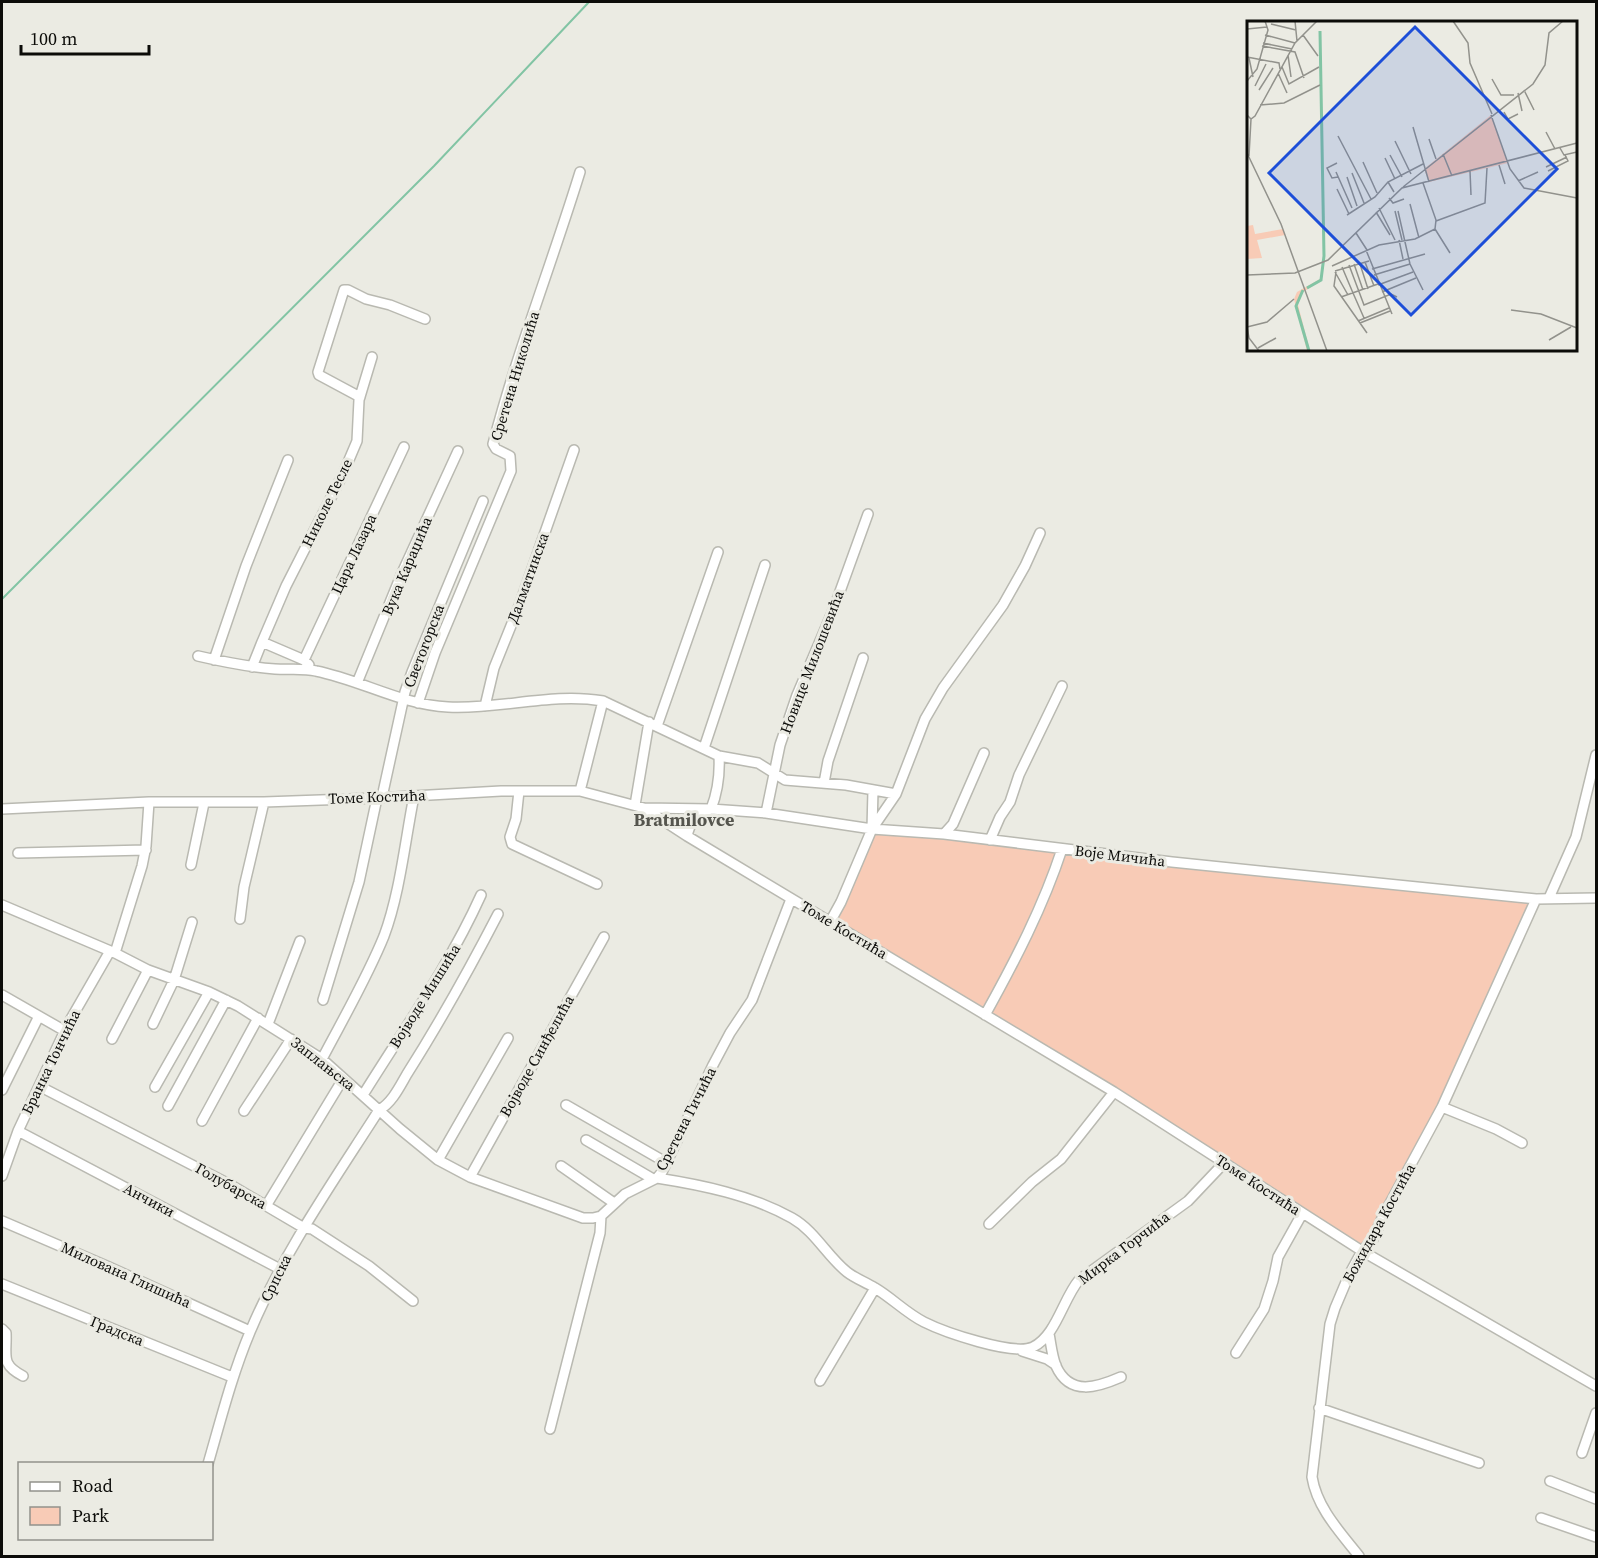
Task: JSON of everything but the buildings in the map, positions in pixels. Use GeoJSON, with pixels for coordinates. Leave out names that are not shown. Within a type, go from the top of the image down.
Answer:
{"type":"FeatureCollection","features":[{"type":"Feature","properties":{"kind":"street","name":"Сретена Николића"},"geometry":{"type":"LineString","coordinates":[[418,703],[431,663],[511,471],[510,456],[496,449],[493,444],[580,172]]}},
{"type":"Feature","properties":{"kind":"street"},"geometry":{"type":"LineString","coordinates":[[360,398],[319,375],[318,372],[344,290],[425,319]]}},
{"type":"Feature","properties":{"kind":"street","name":"Николе Тесле"},"geometry":{"type":"LineString","coordinates":[[252,667],[286,586],[344,474],[357,441],[360,398],[372,357]]}},
{"type":"Feature","properties":{"kind":"street","name":"Цара Лазара"},"geometry":{"type":"LineString","coordinates":[[304,660],[404,447]]}},
{"type":"Feature","properties":{"kind":"street","name":"Далматинска"},"geometry":{"type":"LineString","coordinates":[[485,706],[494,668],[519,606],[574,450]]}},
{"type":"Feature","properties":{"kind":"street","name":"Вука Караџића"},"geometry":{"type":"LineString","coordinates":[[357,683],[402,573],[458,451]]}},
{"type":"Feature","properties":{"kind":"street"},"geometry":{"type":"LineString","coordinates":[[214,660],[246,566],[288,460]]}},
{"type":"Feature","properties":{"kind":"street","name":"Светогорска"},"geometry":{"type":"LineString","coordinates":[[323,1000],[358,882],[404,699],[427,635],[483,501]]}},
{"type":"Feature","properties":{"kind":"street","name":"Новице Милошевића"},"geometry":{"type":"LineString","coordinates":[[766,813],[780,745],[797,695],[834,608],[868,514]]}},
{"type":"Feature","properties":{"kind":"street"},"geometry":{"type":"LineString","coordinates":[[830,922],[872,829],[896,794],[925,719],[937,698],[1003,605],[1025,567],[1040,533]]}},
{"type":"Feature","properties":{"kind":"street"},"geometry":{"type":"LineString","coordinates":[[640,807],[653,724],[718,552]]}},
{"type":"Feature","properties":{"kind":"street"},"geometry":{"type":"LineString","coordinates":[[704,748],[765,565]]}},
{"type":"Feature","properties":{"kind":"street"},"geometry":{"type":"LineString","coordinates":[[262,642],[304,660],[313,670]]}},
{"type":"Feature","properties":{"kind":"street"},"geometry":{"type":"LineString","coordinates":[[198,656],[252,667],[313,670],[418,703],[449,707],[485,706],[558,698],[589,698],[603,701],[719,756],[758,763],[785,780],[846,785],[896,794]]}},
{"type":"Feature","properties":{"kind":"street"},"geometry":{"type":"LineString","coordinates":[[824,783],[828,761],[863,658]]}},
{"type":"Feature","properties":{"kind":"street"},"geometry":{"type":"LineString","coordinates":[[990,840],[1000,817],[1010,802],[1019,775],[1062,686]]}},
{"type":"Feature","properties":{"kind":"street"},"geometry":{"type":"LineString","coordinates":[[580,791],[603,701]]}},
{"type":"Feature","properties":{"kind":"street"},"geometry":{"type":"LineString","coordinates":[[944,834],[953,824],[984,753]]}},
{"type":"Feature","properties":{"kind":"street"},"geometry":{"type":"LineString","coordinates":[[1549,898],[1576,837],[1596,755]]}},
{"type":"Feature","properties":{"kind":"street"},"geometry":{"type":"LineString","coordinates":[[687,836],[692,820],[699,813],[711,809],[716,798],[720,773],[719,756]]}},
{"type":"Feature","properties":{"kind":"street"},"geometry":{"type":"LineString","coordinates":[[872,829],[873,790]]}},
{"type":"Feature","properties":{"kind":"street"},"geometry":{"type":"LineString","coordinates":[[519,791],[516,819],[510,837],[512,844],[597,884]]}},
{"type":"Feature","properties":{"kind":"street","name":"Томе Костића"},"geometry":{"type":"LineString","coordinates":[[2,809],[149,802],[264,802],[379,798],[519,791],[580,791],[640,807],[1114,1092],[1362,1251],[1596,1386]]}},
{"type":"Feature","properties":{"kind":"street"},"geometry":{"type":"LineString","coordinates":[[322,1059],[384,936],[394,901],[414,796]]}},
{"type":"Feature","properties":{"kind":"street","name":"Бранка Тончића"},"geometry":{"type":"LineString","coordinates":[[2,1176],[18,1131],[65,1031],[113,952],[146,849],[149,802]]}},
{"type":"Feature","properties":{"kind":"street"},"geometry":{"type":"LineString","coordinates":[[240,919],[244,887],[264,802]]}},
{"type":"Feature","properties":{"kind":"street"},"geometry":{"type":"LineString","coordinates":[[191,866],[204,803]]}},
{"type":"Feature","properties":{"kind":"street","name":"Воје Мичића"},"geometry":{"type":"LineString","coordinates":[[640,807],[766,813],[872,829],[944,834],[1333,879],[1536,899],[1596,898]]}},
{"type":"Feature","properties":{"kind":"street"},"geometry":{"type":"LineString","coordinates":[[18,853],[146,849]]}},
{"type":"Feature","properties":{"kind":"street"},"geometry":{"type":"LineString","coordinates":[[985,1015],[1025,942],[1051,883],[1062,849]]}},
{"type":"Feature","properties":{"kind":"street","name":"Војводе Мишића"},"geometry":{"type":"LineString","coordinates":[[363,1095],[440,975],[481,895]]}},
{"type":"Feature","properties":{"kind":"street","name":"Сретена Гичића"},"geometry":{"type":"LineString","coordinates":[[601,1216],[625,1194],[655,1178],[667,1162],[722,1049],[752,1000],[791,899]]}},
{"type":"Feature","properties":{"kind":"street","name":"Божидара Костића"},"geometry":{"type":"LineString","coordinates":[[1359,1557],[1330,1519],[1312,1477],[1326,1346],[1332,1316],[1340,1294],[1362,1251],[1374,1239],[1383,1216],[1443,1107],[1536,899]]}},
{"type":"Feature","properties":{"kind":"street","name":"Заплањска"},"geometry":{"type":"LineString","coordinates":[[2,905],[113,952],[148,970],[209,992],[258,1018],[322,1059],[438,1160],[470,1177],[583,1218],[601,1216]]}},
{"type":"Feature","properties":{"kind":"street","name":"Српска"},"geometry":{"type":"LineString","coordinates":[[209,1462],[228,1399],[232,1377],[250,1330],[294,1242],[380,1110],[391,1099],[412,1066],[472,964],[498,914]]}},
{"type":"Feature","properties":{"kind":"street"},"geometry":{"type":"LineString","coordinates":[[153,1024],[174,980],[192,922]]}},
{"type":"Feature","properties":{"kind":"street","name":"Војводе Синђелића"},"geometry":{"type":"LineString","coordinates":[[470,1177],[604,937]]}},
{"type":"Feature","properties":{"kind":"street"},"geometry":{"type":"LineString","coordinates":[[268,1024],[300,941]]}},
{"type":"Feature","properties":{"kind":"street"},"geometry":{"type":"LineString","coordinates":[[112,1039],[148,970]]}},
{"type":"Feature","properties":{"kind":"street"},"geometry":{"type":"LineString","coordinates":[[155,1087],[209,992]]}},
{"type":"Feature","properties":{"kind":"street"},"geometry":{"type":"LineString","coordinates":[[2,994],[65,1031]]}},
{"type":"Feature","properties":{"kind":"street"},"geometry":{"type":"LineString","coordinates":[[168,1106],[226,1000]]}},
{"type":"Feature","properties":{"kind":"street"},"geometry":{"type":"LineString","coordinates":[[2,1090],[39,1016]]}},
{"type":"Feature","properties":{"kind":"street"},"geometry":{"type":"LineString","coordinates":[[202,1121],[258,1018]]}},
{"type":"Feature","properties":{"kind":"street"},"geometry":{"type":"LineString","coordinates":[[438,1160],[508,1038]]}},
{"type":"Feature","properties":{"kind":"street"},"geometry":{"type":"LineString","coordinates":[[244,1111],[291,1039]]}},
{"type":"Feature","properties":{"kind":"street"},"geometry":{"type":"LineString","coordinates":[[266,1206],[343,1079]]}},
{"type":"Feature","properties":{"kind":"street","name":"Голубарска"},"geometry":{"type":"LineString","coordinates":[[39,1086],[200,1169],[304,1228],[312,1229],[369,1266],[413,1301]]}},
{"type":"Feature","properties":{"kind":"street"},"geometry":{"type":"LineString","coordinates":[[990,1224],[1032,1182],[1061,1159],[1114,1092]]}},
{"type":"Feature","properties":{"kind":"street"},"geometry":{"type":"LineString","coordinates":[[566,1105],[667,1162]]}},
{"type":"Feature","properties":{"kind":"street"},"geometry":{"type":"LineString","coordinates":[[1443,1107],[1496,1129],[1522,1143]]}},
{"type":"Feature","properties":{"kind":"street","name":"Анчики"},"geometry":{"type":"LineString","coordinates":[[18,1131],[280,1269]]}},
{"type":"Feature","properties":{"kind":"street"},"geometry":{"type":"LineString","coordinates":[[586,1140],[655,1178],[715,1189],[791,1217],[811,1232],[848,1273],[875,1288],[923,1322],[1007,1349],[1020,1350],[1047,1359],[1056,1365],[1068,1381],[1077,1386],[1096,1387],[1121,1377]]}},
{"type":"Feature","properties":{"kind":"street","name":"Мирка Горчића"},"geometry":{"type":"LineString","coordinates":[[1049,1334],[1070,1292],[1079,1280],[1188,1202],[1224,1163]]}},
{"type":"Feature","properties":{"kind":"street"},"geometry":{"type":"LineString","coordinates":[[561,1166],[614,1203]]}},
{"type":"Feature","properties":{"kind":"street"},"geometry":{"type":"LineString","coordinates":[[1236,1353],[1264,1309],[1278,1257],[1302,1214]]}},
{"type":"Feature","properties":{"kind":"street"},"geometry":{"type":"LineString","coordinates":[[550,1429],[600,1233],[601,1216]]}},
{"type":"Feature","properties":{"kind":"street","name":"Милована Глишића"},"geometry":{"type":"LineString","coordinates":[[2,1221],[109,1266],[250,1330]]}},
{"type":"Feature","properties":{"kind":"street","name":"Градска"},"geometry":{"type":"LineString","coordinates":[[2,1284],[232,1377]]}},
{"type":"Feature","properties":{"kind":"street"},"geometry":{"type":"LineString","coordinates":[[820,1381],[875,1288]]}},
{"type":"Feature","properties":{"kind":"street"},"geometry":{"type":"LineString","coordinates":[[2,1329],[6,1335],[7,1364],[11,1370],[23,1377]]}},
{"type":"Feature","properties":{"kind":"street"},"geometry":{"type":"LineString","coordinates":[[1020,1350],[1034,1347],[1049,1334],[1056,1365]]}},
{"type":"Feature","properties":{"kind":"street"},"geometry":{"type":"LineString","coordinates":[[1319,1408],[1479,1463]]}},
{"type":"Feature","properties":{"kind":"street"},"geometry":{"type":"LineString","coordinates":[[1582,1454],[1596,1413]]}},
{"type":"Feature","properties":{"kind":"street"},"geometry":{"type":"LineString","coordinates":[[1550,1481],[1596,1499]]}},
{"type":"Feature","properties":{"kind":"street"},"geometry":{"type":"LineString","coordinates":[[1541,1518],[1596,1537]]}},
{"type":"Feature","properties":{"kind":"green space"},"geometry":{"type":"Polygon","coordinates":[[[872,829],[1536,899],[1442,1107],[1362,1251],[1114,1092],[830,922],[872,829]]]}},
{"type":"Feature","properties":{"kind":"waterway"},"geometry":{"type":"LineString","coordinates":[[2,599],[434,166],[589,2]]}},
{"type":"Feature","properties":{"kind":"district","name":"Bratmilovce"},"geometry":{"type":"Point","coordinates":[684,820]}}]}
